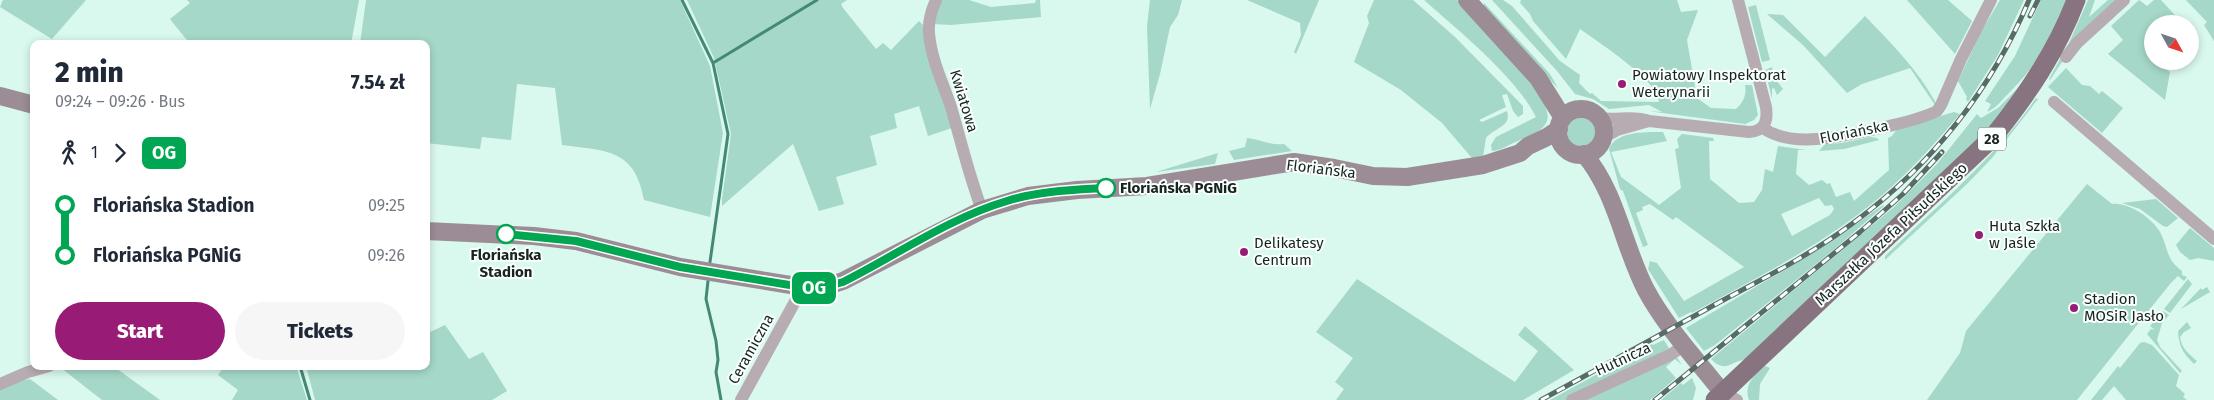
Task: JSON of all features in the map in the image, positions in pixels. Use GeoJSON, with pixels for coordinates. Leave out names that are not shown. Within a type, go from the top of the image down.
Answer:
{"type":"FeatureCollection","features":[{"type":"Feature","properties":{"kind":"main road","name":"Marszałka Józefa Piłsudskiego"},"geometry":{"type":"LineString","coordinates":[[1724,398],[1993,137],[2027,93],[2044,66],[2076,0]]}},
{"type":"Feature","properties":{"kind":"street","name":"Kwiatowa"},"geometry":{"type":"LineString","coordinates":[[936,0],[930,15],[929,33],[934,60],[951,107],[967,170],[982,210]]}},
{"type":"Feature","properties":{"kind":"street"},"geometry":{"type":"LineString","coordinates":[[1466,0],[1538,78],[1550,86],[1568,105],[1565,126],[1572,153],[1590,153],[1617,130],[1650,121]]}},
{"type":"Feature","properties":{"kind":"street"},"geometry":{"type":"LineString","coordinates":[[1600,118],[1613,120],[1634,117],[1650,121],[1749,132],[1762,127],[1767,119],[1766,107],[1738,0]]}},
{"type":"Feature","properties":{"kind":"street","name":"Floriańska"},"geometry":{"type":"LineString","coordinates":[[1762,127],[1772,134],[1811,140],[1832,138],[1893,125],[1937,111],[1942,105],[1961,59],[1991,0]]}},
{"type":"Feature","properties":{"kind":"street"},"geometry":{"type":"LineString","coordinates":[[2066,57],[2078,43],[2124,0]]}},
{"type":"Feature","properties":{"kind":"street"},"geometry":{"type":"LineString","coordinates":[[0,96],[30,104]]}},
{"type":"Feature","properties":{"kind":"street"},"geometry":{"type":"LineString","coordinates":[[2054,102],[2214,238]]}},
{"type":"Feature","properties":{"kind":"street"},"geometry":{"type":"LineString","coordinates":[[1565,126],[1592,111],[1600,118],[1604,128],[1602,142],[1613,204]]}},
{"type":"Feature","properties":{"kind":"street","name":"Floriańska"},"geometry":{"type":"LineString","coordinates":[[430,231],[534,236],[576,241],[680,267],[802,287],[821,288],[843,282],[982,210],[1028,196],[1077,190],[1155,185],[1228,174],[1282,163],[1298,163],[1334,168],[1373,176],[1407,177],[1483,165],[1520,152],[1565,126]]}},
{"type":"Feature","properties":{"kind":"street"},"geometry":{"type":"LineString","coordinates":[[1584,154],[1593,166],[1613,204],[1646,290],[1660,314],[1724,398]]}},
{"type":"Feature","properties":{"kind":"street","name":"Ceramiczna"},"geometry":{"type":"LineString","coordinates":[[741,400],[802,287]]}},
{"type":"Feature","properties":{"kind":"street","name":"Hutnicza"},"geometry":{"type":"LineString","coordinates":[[1572,400],[1670,355],[1685,345]]}},
{"type":"Feature","properties":{"kind":"street"},"geometry":{"type":"LineString","coordinates":[[0,384],[35,370]]}},
{"type":"Feature","properties":{"kind":"green space"},"geometry":{"type":"Polygon","coordinates":[[[3,0],[86,0],[52,39],[0,7],[3,0]]]}},
{"type":"Feature","properties":{"kind":"green space"},"geometry":{"type":"Polygon","coordinates":[[[187,0],[359,0],[352,40],[187,40],[170,19],[190,3],[187,0]]]}},
{"type":"Feature","properties":{"kind":"green space"},"geometry":{"type":"Polygon","coordinates":[[[366,0],[680,0],[710,66],[723,133],[710,217],[644,200],[640,183],[633,170],[616,155],[604,151],[562,145],[555,88],[517,84],[511,140],[482,137],[480,149],[430,143],[430,40],[361,40],[366,0]]]}},
{"type":"Feature","properties":{"kind":"green space"},"geometry":{"type":"Polygon","coordinates":[[[687,0],[847,0],[841,4],[843,8],[876,49],[883,43],[891,50],[919,21],[923,25],[952,128],[928,136],[919,106],[894,114],[897,128],[870,136],[877,165],[836,177],[844,204],[819,211],[793,144],[722,206],[731,134],[714,58],[687,0]]]}},
{"type":"Feature","properties":{"kind":"green space"},"geometry":{"type":"Polygon","coordinates":[[[940,0],[969,0],[991,7],[1035,3],[1036,0],[1040,0],[1041,17],[951,25],[933,24],[940,0]]]}},
{"type":"Feature","properties":{"kind":"green space"},"geometry":{"type":"Polygon","coordinates":[[[1150,0],[1182,0],[1178,15],[1170,27],[1150,109],[1147,26],[1150,0]]]}},
{"type":"Feature","properties":{"kind":"green space"},"geometry":{"type":"Polygon","coordinates":[[[1247,0],[1319,0],[1296,54],[1294,52],[1301,35],[1300,23],[1247,0]]]}},
{"type":"Feature","properties":{"kind":"green space"},"geometry":{"type":"Polygon","coordinates":[[[1374,0],[1413,0],[1455,37],[1523,106],[1523,114],[1518,117],[1513,111],[1507,94],[1502,95],[1506,107],[1479,120],[1482,122],[1507,111],[1508,116],[1505,124],[1486,138],[1483,157],[1475,159],[1471,157],[1442,123],[1401,90],[1354,62],[1369,23],[1367,16],[1374,0]]]}},
{"type":"Feature","properties":{"kind":"green space"},"geometry":{"type":"Polygon","coordinates":[[[1424,0],[1457,0],[1477,19],[1546,99],[1543,102],[1548,117],[1543,127],[1532,135],[1492,151],[1491,145],[1496,137],[1536,117],[1527,101],[1501,70],[1424,0]]]}},
{"type":"Feature","properties":{"kind":"green space"},"geometry":{"type":"Polygon","coordinates":[[[1492,0],[1503,0],[1512,6],[1560,61],[1580,75],[1579,83],[1590,94],[1592,93],[1601,101],[1659,102],[1656,93],[1639,73],[1580,29],[1566,59],[1520,3],[1521,0],[1677,0],[1681,12],[1698,10],[1687,40],[1697,98],[1711,108],[1736,109],[1744,99],[1745,85],[1752,85],[1758,115],[1754,120],[1745,124],[1649,111],[1662,112],[1649,105],[1609,109],[1593,99],[1575,94],[1557,71],[1492,0]]]}},
{"type":"Feature","properties":{"kind":"green space"},"geometry":{"type":"Polygon","coordinates":[[[1907,0],[1948,0],[1972,21],[1955,54],[1907,0]]]}},
{"type":"Feature","properties":{"kind":"green space"},"geometry":{"type":"Polygon","coordinates":[[[2000,0],[2024,0],[1998,55],[1968,102],[1958,81],[1981,32],[2000,0]]]}},
{"type":"Feature","properties":{"kind":"green space"},"geometry":{"type":"Polygon","coordinates":[[[2041,0],[2068,0],[2036,61],[2001,102],[1987,112],[1991,104],[1985,101],[2015,56],[2041,0]]]}},
{"type":"Feature","properties":{"kind":"green space"},"geometry":{"type":"Polygon","coordinates":[[[2088,0],[2095,0],[2089,17],[2108,0],[2116,0],[2064,59],[2050,80],[2049,79],[2069,43],[2088,0]]]}},
{"type":"Feature","properties":{"kind":"green space"},"geometry":{"type":"Polygon","coordinates":[[[2139,0],[2147,6],[2154,0],[2161,0],[2175,15],[2144,15],[2144,70],[2167,70],[2170,72],[2165,100],[2108,54],[2123,40],[2111,26],[2139,0]]]}},
{"type":"Feature","properties":{"kind":"green space"},"geometry":{"type":"Polygon","coordinates":[[[2186,0],[2214,0],[2214,41],[2204,25],[2207,22],[2186,0]]]}},
{"type":"Feature","properties":{"kind":"green space"},"geometry":{"type":"Polygon","coordinates":[[[1484,3],[1550,74],[1558,88],[1484,8],[1484,3]]]}},
{"type":"Feature","properties":{"kind":"green space"},"geometry":{"type":"Polygon","coordinates":[[[1756,5],[1770,60],[1762,62],[1748,7],[1756,5]]]}},
{"type":"Feature","properties":{"kind":"green space"},"geometry":{"type":"Polygon","coordinates":[[[1767,14],[1783,15],[1825,57],[1865,16],[1912,68],[1929,91],[1936,103],[1935,105],[1910,68],[1862,84],[1847,93],[1803,45],[1767,14]]]}},
{"type":"Feature","properties":{"kind":"green space"},"geometry":{"type":"Polygon","coordinates":[[[1772,67],[1774,77],[1783,89],[1777,95],[1774,88],[1772,89],[1772,99],[1765,70],[1772,67]]]}},
{"type":"Feature","properties":{"kind":"green space"},"geometry":{"type":"Polygon","coordinates":[[[2066,68],[2082,85],[2090,86],[2099,94],[2102,91],[2123,108],[2102,133],[2048,87],[2066,68]]]}},
{"type":"Feature","properties":{"kind":"green space"},"geometry":{"type":"Polygon","coordinates":[[[2025,81],[2006,110],[1947,173],[1744,360],[1728,366],[1721,366],[1711,359],[1894,207],[1937,164],[1977,114],[1981,118],[1998,108],[2025,81]]]}},
{"type":"Feature","properties":{"kind":"green space"},"geometry":{"type":"Polygon","coordinates":[[[2036,98],[2038,99],[1992,158],[1968,183],[1885,260],[1885,256],[1984,161],[2020,120],[2036,98]]]}},
{"type":"Feature","properties":{"kind":"green space"},"geometry":{"type":"Polygon","coordinates":[[[1954,112],[1960,114],[1896,183],[1841,227],[1768,272],[1692,313],[1679,318],[1648,269],[1650,261],[1657,263],[1684,301],[1744,267],[1676,217],[1673,220],[1650,204],[1642,207],[1643,210],[1636,213],[1648,245],[1643,247],[1623,191],[1620,189],[1609,149],[1612,143],[1625,136],[1663,132],[1667,141],[1611,152],[1621,177],[1659,205],[1681,188],[1675,149],[1679,148],[1677,139],[1682,134],[1713,138],[1714,141],[1709,141],[1710,179],[1739,203],[1754,202],[1762,190],[1765,169],[1773,172],[1778,146],[1806,150],[1798,150],[1796,174],[1809,185],[1822,180],[1827,184],[1830,183],[1836,197],[1850,192],[1854,201],[1889,170],[1888,138],[1897,129],[1954,112]],[[1819,198],[1781,214],[1792,236],[1830,215],[1834,209],[1832,205],[1825,206],[1819,198]]]}},
{"type":"Feature","properties":{"kind":"green space"},"geometry":{"type":"Polygon","coordinates":[[[1581,118],[1587,119],[1595,127],[1595,139],[1587,147],[1581,148],[1575,147],[1567,139],[1566,133],[1567,127],[1575,119],[1581,118]]]}},
{"type":"Feature","properties":{"kind":"green space"},"geometry":{"type":"Polygon","coordinates":[[[1870,137],[1879,140],[1844,149],[1819,151],[1825,144],[1842,143],[1870,137]]]}},
{"type":"Feature","properties":{"kind":"green space"},"geometry":{"type":"Polygon","coordinates":[[[1247,138],[1274,144],[1284,144],[1292,151],[1234,160],[1229,151],[1245,147],[1247,138]]]}},
{"type":"Feature","properties":{"kind":"green space"},"geometry":{"type":"Polygon","coordinates":[[[1218,153],[1215,164],[1156,172],[1218,153]]]}},
{"type":"Feature","properties":{"kind":"green space","name":"Stadion MOSiR Jasło"},"geometry":{"type":"Polygon","coordinates":[[[2087,184],[2112,204],[2125,205],[2132,208],[2151,221],[2160,232],[2173,262],[2182,271],[2182,275],[2187,277],[2184,281],[2178,276],[2170,284],[2077,400],[1927,400],[1960,353],[1966,331],[2087,184]]]}},
{"type":"Feature","properties":{"kind":"green space"},"geometry":{"type":"Polygon","coordinates":[[[2156,199],[2178,218],[2167,227],[2140,209],[2122,203],[2156,199]]]}},
{"type":"Feature","properties":{"kind":"green space"},"geometry":{"type":"Polygon","coordinates":[[[1883,205],[1836,248],[1715,345],[1704,351],[1686,328],[1818,250],[1883,205]]]}},
{"type":"Feature","properties":{"kind":"green space"},"geometry":{"type":"Polygon","coordinates":[[[2190,228],[2214,248],[2214,261],[2198,258],[2190,260],[2180,252],[2176,245],[2190,228]]]}},
{"type":"Feature","properties":{"kind":"green space"},"geometry":{"type":"Polygon","coordinates":[[[1357,279],[1515,382],[1538,351],[1518,335],[1525,326],[1574,370],[1523,400],[1336,400],[1344,389],[1335,382],[1353,358],[1316,332],[1357,279]]]}},
{"type":"Feature","properties":{"kind":"green space"},"geometry":{"type":"Polygon","coordinates":[[[2188,279],[2192,284],[2170,313],[2164,309],[2188,279]]]}},
{"type":"Feature","properties":{"kind":"green space"},"geometry":{"type":"Polygon","coordinates":[[[2207,287],[2210,292],[2181,309],[2201,288],[2202,290],[2207,287]]]}},
{"type":"Feature","properties":{"kind":"green space"},"geometry":{"type":"Polygon","coordinates":[[[2163,311],[2169,315],[2162,323],[2157,340],[2160,347],[2182,371],[2180,373],[2147,334],[2151,329],[2155,330],[2150,326],[2163,311]]]}},
{"type":"Feature","properties":{"kind":"green space"},"geometry":{"type":"Polygon","coordinates":[[[2187,322],[2191,328],[2180,337],[2184,348],[2197,361],[2194,364],[2182,349],[2179,341],[2178,331],[2187,322]]]}},
{"type":"Feature","properties":{"kind":"green space"},"geometry":{"type":"Polygon","coordinates":[[[445,325],[469,359],[483,352],[507,391],[492,400],[315,400],[307,370],[430,370],[430,332],[445,325]]]}},
{"type":"Feature","properties":{"kind":"green space"},"geometry":{"type":"Polygon","coordinates":[[[1664,340],[1670,350],[1567,400],[1550,400],[1652,344],[1664,340]]]}},
{"type":"Feature","properties":{"kind":"green space"},"geometry":{"type":"Polygon","coordinates":[[[2144,342],[2152,345],[2179,375],[2176,386],[2185,394],[2183,397],[2187,400],[2126,400],[2114,386],[2102,400],[2091,400],[2118,366],[2120,368],[2140,343],[2144,342]]]}},
{"type":"Feature","properties":{"kind":"green space"},"geometry":{"type":"Polygon","coordinates":[[[1676,356],[1682,365],[1675,359],[1666,367],[1676,378],[1650,400],[1577,400],[1676,356]]]}},
{"type":"Feature","properties":{"kind":"green space"},"geometry":{"type":"Polygon","coordinates":[[[1765,366],[1770,368],[1760,384],[1759,400],[1749,400],[1748,389],[1751,380],[1765,366]]]}},
{"type":"Feature","properties":{"kind":"green space"},"geometry":{"type":"Polygon","coordinates":[[[64,370],[119,370],[160,400],[102,400],[64,370]]]}},
{"type":"Feature","properties":{"kind":"green space"},"geometry":{"type":"Polygon","coordinates":[[[221,370],[297,370],[307,400],[232,400],[238,390],[218,375],[221,370]]]}},
{"type":"Feature","properties":{"kind":"green space"},"geometry":{"type":"Polygon","coordinates":[[[1692,378],[1696,388],[1693,400],[1661,400],[1681,383],[1683,385],[1692,378]]]}},
{"type":"Feature","properties":{"kind":"green space"},"geometry":{"type":"Polygon","coordinates":[[[30,379],[58,400],[0,400],[0,387],[11,382],[30,379]]]}},
{"type":"Feature","properties":{"kind":"waterway"},"geometry":{"type":"LineString","coordinates":[[682,0],[713,63],[728,134],[710,262]]}},
{"type":"Feature","properties":{"kind":"waterway"},"geometry":{"type":"LineString","coordinates":[[713,63],[817,0]]}},
{"type":"Feature","properties":{"kind":"waterway"},"geometry":{"type":"LineString","coordinates":[[708,281],[706,299],[716,341],[718,360],[716,372],[721,400]]}},
{"type":"Feature","properties":{"kind":"waterway"},"geometry":{"type":"LineString","coordinates":[[301,370],[310,400]]}},
{"type":"Feature","properties":{"kind":"railway"},"geometry":{"type":"LineString","coordinates":[[1541,400],[1800,258],[1836,235],[1881,201],[1933,151],[1978,95],[2014,33],[2029,0]]}},
{"type":"Feature","properties":{"kind":"railway"},"geometry":{"type":"LineString","coordinates":[[2030,16],[2038,0]]}},
{"type":"Feature","properties":{"kind":"railway"},"geometry":{"type":"LineString","coordinates":[[1655,400],[1860,232],[1903,194],[1942,152]]}},
{"type":"Feature","properties":{"kind":"bus line","name":"OG"},"geometry":{"type":"LineString","coordinates":[[506,234],[576,241],[680,267],[802,287],[821,288],[843,282],[926,237],[982,210],[1007,201],[1041,194],[1106,188]]}},
{"type":"Feature","properties":{"kind":"place","name":"Powiatowy Inspektorat Weterynarii"},"geometry":{"type":"Point","coordinates":[1622,84]}},
{"type":"Feature","properties":{"kind":"place","name":"Floriańska PGNiG"},"geometry":{"type":"Point","coordinates":[1106,188]}},
{"type":"Feature","properties":{"kind":"place","name":"Floriańska Stadion"},"geometry":{"type":"Point","coordinates":[506,234]}},
{"type":"Feature","properties":{"kind":"place","name":"Huta Szkła w Jaśle"},"geometry":{"type":"Point","coordinates":[1979,235]}},
{"type":"Feature","properties":{"kind":"place","name":"Delikatesy Centrum"},"geometry":{"type":"Point","coordinates":[1244,252]}},
{"type":"Feature","properties":{"kind":"place","name":"Stadion MOSiR Jasło"},"geometry":{"type":"Point","coordinates":[2074,308]}}]}
